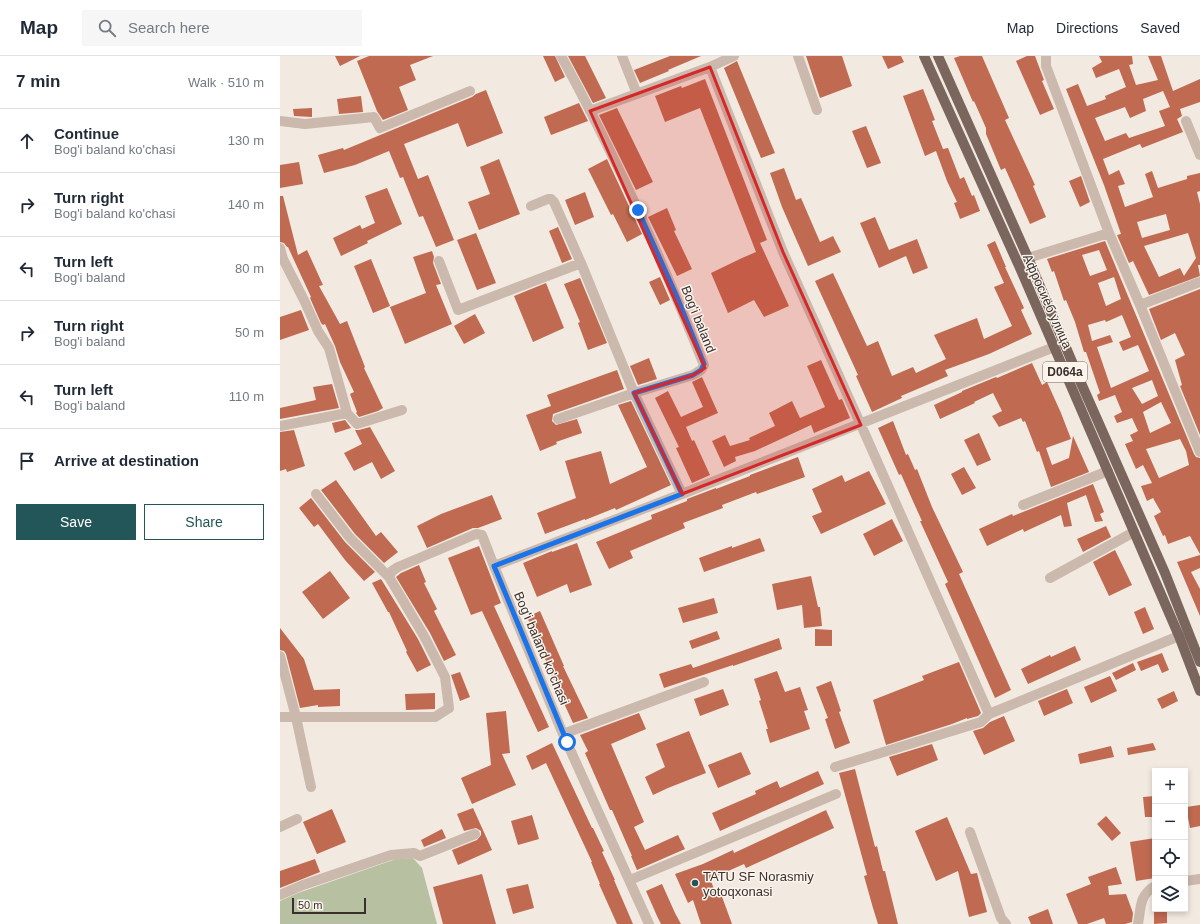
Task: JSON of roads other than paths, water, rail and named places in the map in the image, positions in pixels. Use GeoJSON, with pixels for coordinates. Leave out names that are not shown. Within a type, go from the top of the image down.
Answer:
{"type":"FeatureCollection","features":[{"type":"Feature","properties":{"kind":"main road","name":"Афросиёб улица"},"geometry":{"type":"LineString","coordinates":[[924,56],[1020,268],[1059,346],[1165,573],[1200,662]]}},
{"type":"Feature","properties":{"kind":"main road","name":"Афросиёб улица"},"geometry":{"type":"LineString","coordinates":[[938,56],[1028,258],[1059,346],[1108,471],[1180,636],[1200,691]]}},
{"type":"Feature","properties":{"kind":"main road"},"geometry":{"type":"LineString","coordinates":[[952,117],[964,114]]}},
{"type":"Feature","properties":{"kind":"main road"},"geometry":{"type":"LineString","coordinates":[[974,168],[985,163]]}},
{"type":"Feature","properties":{"kind":"street"},"geometry":{"type":"LineString","coordinates":[[561,56],[590,111],[710,67],[734,56]]}},
{"type":"Feature","properties":{"kind":"street"},"geometry":{"type":"LineString","coordinates":[[622,56],[637,94]]}},
{"type":"Feature","properties":{"kind":"street"},"geometry":{"type":"LineString","coordinates":[[798,56],[817,110]]}},
{"type":"Feature","properties":{"kind":"street"},"geometry":{"type":"LineString","coordinates":[[1046,56],[1046,66],[1109,233],[1140,304],[1200,452]]}},
{"type":"Feature","properties":{"kind":"street"},"geometry":{"type":"LineString","coordinates":[[710,67],[783,252],[989,714]]}},
{"type":"Feature","properties":{"kind":"street"},"geometry":{"type":"LineString","coordinates":[[280,121],[305,124],[374,117],[380,128],[470,92]]}},
{"type":"Feature","properties":{"kind":"street","name":"Bog'i baland"},"geometry":{"type":"LineString","coordinates":[[590,111],[632,197],[674,290],[704,364],[701,370],[693,375],[634,393]]}},
{"type":"Feature","properties":{"kind":"street"},"geometry":{"type":"LineString","coordinates":[[1186,121],[1200,155]]}},
{"type":"Feature","properties":{"kind":"street"},"geometry":{"type":"LineString","coordinates":[[531,206],[548,199],[554,202],[581,263],[634,393],[682,494]]}},
{"type":"Feature","properties":{"kind":"street"},"geometry":{"type":"LineString","coordinates":[[1028,258],[1109,233]]}},
{"type":"Feature","properties":{"kind":"street"},"geometry":{"type":"LineString","coordinates":[[280,248],[283,259],[318,331],[329,348],[347,413],[357,424],[402,410]]}},
{"type":"Feature","properties":{"kind":"street"},"geometry":{"type":"LineString","coordinates":[[439,260],[458,310],[581,263]]}},
{"type":"Feature","properties":{"kind":"street"},"geometry":{"type":"LineString","coordinates":[[1140,304],[1200,282]]}},
{"type":"Feature","properties":{"kind":"street"},"geometry":{"type":"LineString","coordinates":[[494,566],[861,425],[1059,346]]}},
{"type":"Feature","properties":{"kind":"street"},"geometry":{"type":"LineString","coordinates":[[558,419],[634,393]]}},
{"type":"Feature","properties":{"kind":"street"},"geometry":{"type":"LineString","coordinates":[[280,426],[347,413]]}},
{"type":"Feature","properties":{"kind":"street"},"geometry":{"type":"LineString","coordinates":[[1023,505],[1108,471]]}},
{"type":"Feature","properties":{"kind":"street"},"geometry":{"type":"LineString","coordinates":[[280,717],[435,716],[448,708],[445,677],[424,636],[389,577],[350,538],[316,494]]}},
{"type":"Feature","properties":{"kind":"street"},"geometry":{"type":"LineString","coordinates":[[1050,578],[1134,532]]}},
{"type":"Feature","properties":{"kind":"street","name":"Bog'i baland ko'chasi"},"geometry":{"type":"LineString","coordinates":[[389,577],[392,571],[398,567],[476,534],[482,535],[563,734],[649,924]]}},
{"type":"Feature","properties":{"kind":"street"},"geometry":{"type":"LineString","coordinates":[[834,767],[981,722],[989,714],[1180,636]]}},
{"type":"Feature","properties":{"kind":"street"},"geometry":{"type":"LineString","coordinates":[[280,656],[296,717],[311,787]]}},
{"type":"Feature","properties":{"kind":"street"},"geometry":{"type":"LineString","coordinates":[[563,734],[704,682]]}},
{"type":"Feature","properties":{"kind":"street"},"geometry":{"type":"LineString","coordinates":[[630,880],[836,794]]}},
{"type":"Feature","properties":{"kind":"street"},"geometry":{"type":"LineString","coordinates":[[280,827],[297,819]]}},
{"type":"Feature","properties":{"kind":"street"},"geometry":{"type":"LineString","coordinates":[[970,832],[1001,918],[1006,924]]}},
{"type":"Feature","properties":{"kind":"street"},"geometry":{"type":"LineString","coordinates":[[280,895],[304,885],[391,855],[414,853],[420,856],[475,834]]}},
{"type":"Feature","properties":{"kind":"street"},"geometry":{"type":"LineString","coordinates":[[1188,881],[1200,879]]}},
{"type":"Feature","properties":{"kind":"street"},"geometry":{"type":"LineString","coordinates":[[1138,924],[1142,898],[1148,890],[1152,888]]}},
{"type":"Feature","properties":{"kind":"place","name":"TATU SF Norasmiy yotoqxonasi"},"geometry":{"type":"Point","coordinates":[695,883]}}]}
